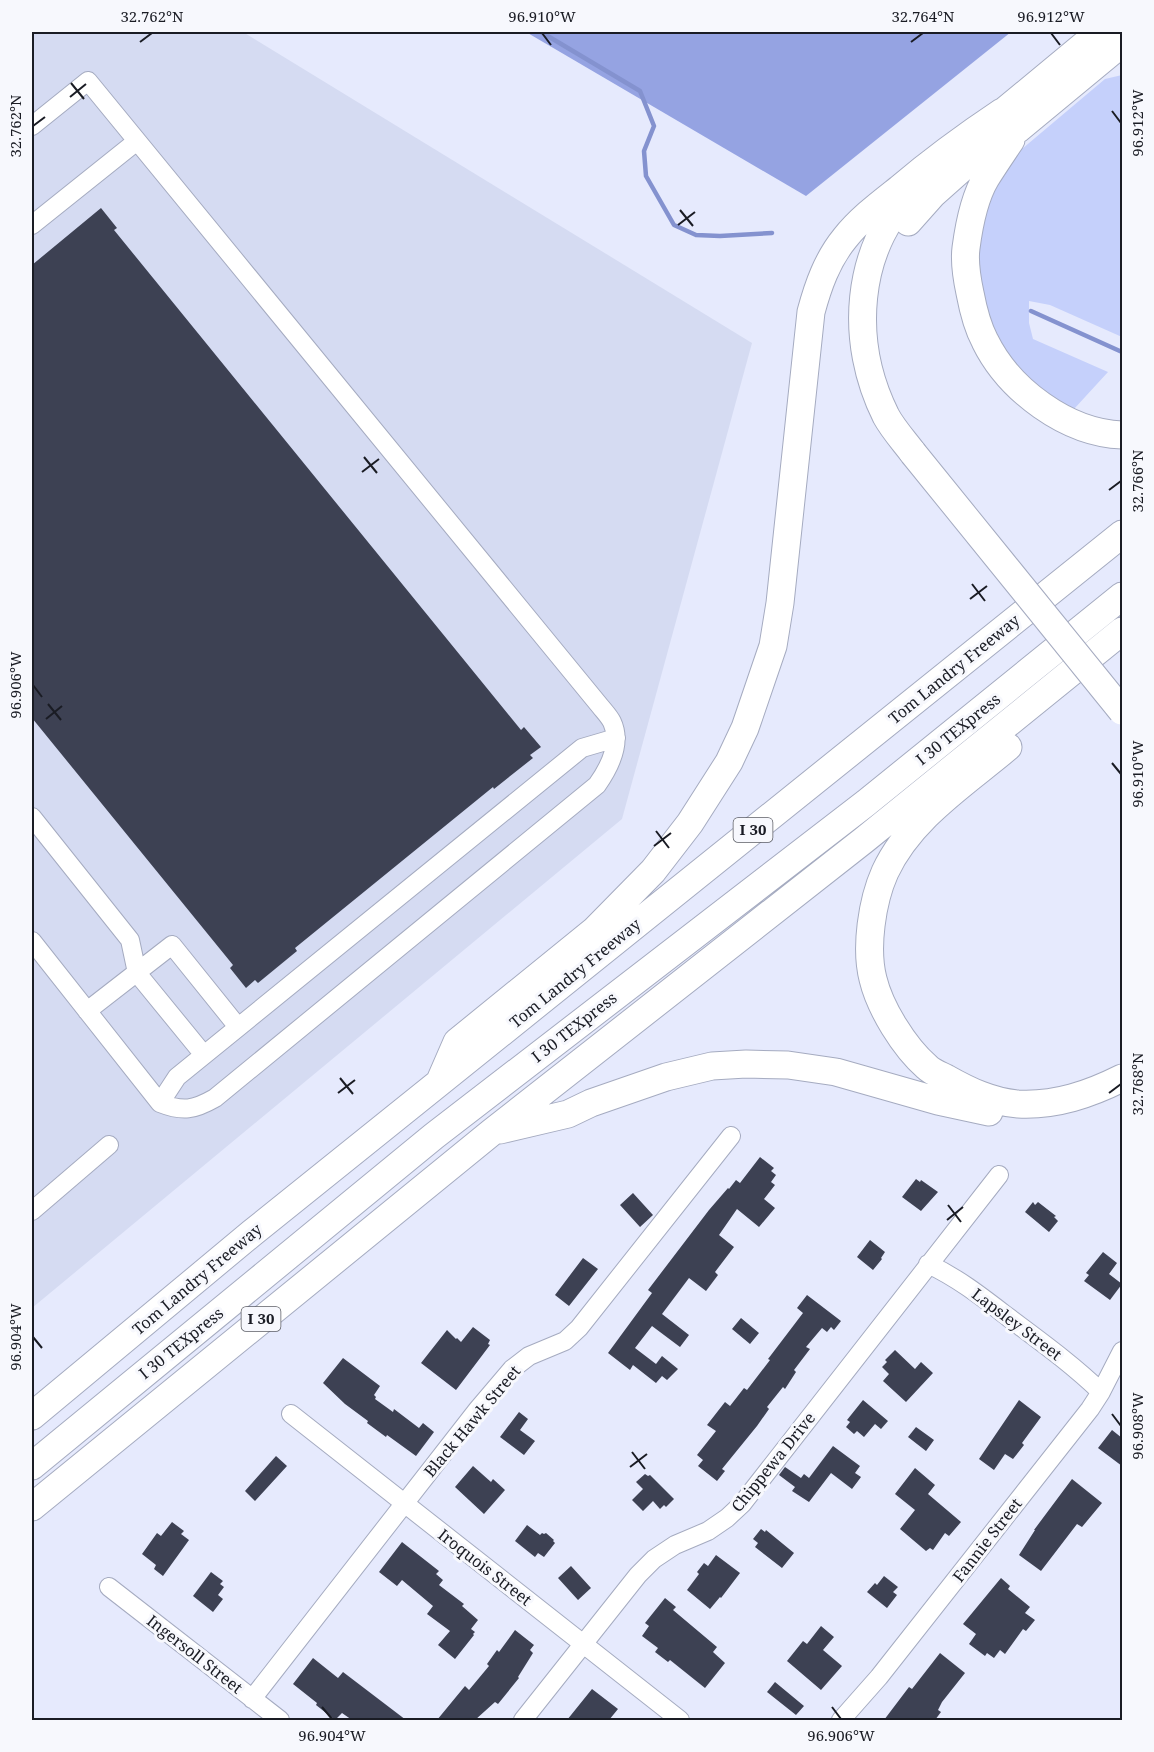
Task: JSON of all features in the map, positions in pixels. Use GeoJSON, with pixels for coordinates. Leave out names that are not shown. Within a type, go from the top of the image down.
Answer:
{"type":"FeatureCollection","features":[{"type":"Feature","properties":{"kind":"highway"},"geometry":{"type":"LineString","coordinates":[[439,1083],[457,1042],[595,930],[653,871],[690,823],[729,762],[745,728],[773,646],[780,603],[811,312],[817,288],[844,238],[865,216],[954,144],[1010,120],[1100,32]]}},
{"type":"Feature","properties":{"kind":"highway"},"geometry":{"type":"LineString","coordinates":[[1122,43],[1010,120],[960,151],[904,200],[881,234],[870,262],[862,315],[869,369],[886,416],[895,430],[919,448],[1122,683]]}},
{"type":"Feature","properties":{"kind":"highway"},"geometry":{"type":"LineString","coordinates":[[1010,120],[972,215],[966,250],[967,280],[974,312],[985,342],[1001,366],[1041,406],[1066,421],[1089,429],[1122,435]]}},
{"type":"Feature","properties":{"kind":"highway"},"geometry":{"type":"LineString","coordinates":[[919,448],[1122,711]]}},
{"type":"Feature","properties":{"kind":"highway","name":"Tom Landry Freeway"},"geometry":{"type":"LineString","coordinates":[[32,1416],[252,1233],[1122,534]]}},
{"type":"Feature","properties":{"kind":"highway","name":"I 30 TEXpress"},"geometry":{"type":"LineString","coordinates":[[32,1466],[434,1136],[866,803],[1122,596]]}},
{"type":"Feature","properties":{"kind":"highway"},"geometry":{"type":"LineString","coordinates":[[1115,637],[1078,689],[928,814],[909,834],[885,873],[880,887],[873,911],[870,952],[873,979],[889,1019],[902,1039],[927,1068],[965,1089],[994,1100],[1019,1104],[1049,1102],[1074,1098],[1122,1078]]}},
{"type":"Feature","properties":{"kind":"highway","name":"I 30"},"geometry":{"type":"LineString","coordinates":[[32,1507],[492,1132],[864,840],[1115,637]]}},
{"type":"Feature","properties":{"kind":"highway"},"geometry":{"type":"LineString","coordinates":[[492,1132],[568,1113],[666,1077],[712,1066],[788,1065],[836,1072],[938,1101],[1029,1117],[1076,1113],[1122,1098]]}},
{"type":"Feature","properties":{"kind":"street"},"geometry":{"type":"LineString","coordinates":[[32,126],[88,81],[600,706],[611,721],[616,738],[607,771],[597,785],[215,1098],[201,1106],[189,1109],[173,1108],[160,1103],[32,941]]}},
{"type":"Feature","properties":{"kind":"street"},"geometry":{"type":"LineString","coordinates":[[32,225],[137,141]]}},
{"type":"Feature","properties":{"kind":"street"},"geometry":{"type":"LineString","coordinates":[[160,1103],[177,1077],[582,748],[616,738]]}},
{"type":"Feature","properties":{"kind":"street"},"geometry":{"type":"LineString","coordinates":[[32,817],[130,940],[137,973],[204,1055]]}},
{"type":"Feature","properties":{"kind":"street"},"geometry":{"type":"LineString","coordinates":[[87,1011],[172,945],[238,1027]]}},
{"type":"Feature","properties":{"kind":"street","name":"Black Hawk Street"},"geometry":{"type":"LineString","coordinates":[[252,1699],[478,1409],[512,1369],[530,1356],[565,1341],[579,1328],[731,1136]]}},
{"type":"Feature","properties":{"kind":"street"},"geometry":{"type":"LineString","coordinates":[[32,1211],[109,1145]]}},
{"type":"Feature","properties":{"kind":"street","name":"Chippewa Drive"},"geometry":{"type":"LineString","coordinates":[[524,1720],[638,1575],[654,1559],[675,1545],[708,1531],[742,1504],[999,1175]]}},
{"type":"Feature","properties":{"kind":"street","name":"Lapsley Street"},"geometry":{"type":"LineString","coordinates":[[928,1264],[949,1274],[1064,1358],[1101,1392]]}},
{"type":"Feature","properties":{"kind":"street","name":"Fannie Street"},"geometry":{"type":"LineString","coordinates":[[841,1720],[879,1677],[1090,1409],[1122,1351]]}},
{"type":"Feature","properties":{"kind":"street","name":"Iroquois Street"},"geometry":{"type":"LineString","coordinates":[[291,1414],[680,1720]]}},
{"type":"Feature","properties":{"kind":"street","name":"Ingersoll Street"},"geometry":{"type":"LineString","coordinates":[[109,1587],[280,1720]]}},
{"type":"Feature","properties":{"kind":"shaded area"},"geometry":{"type":"Polygon","coordinates":[[[32,32],[243,32],[752,343],[622,819],[32,1308],[32,32]]]}},
{"type":"Feature","properties":{"kind":"shaded area"},"geometry":{"type":"Polygon","coordinates":[[[526,32],[1011,32],[806,196],[526,32]]]}},
{"type":"Feature","properties":{"kind":"shaded area"},"geometry":{"type":"Polygon","coordinates":[[[1122,75],[1122,337],[1050,305],[1029,301],[1029,323],[1033,339],[1108,372],[1074,409],[1056,400],[1024,377],[989,328],[975,261],[987,199],[1016,154],[1105,79],[1122,75]]]}},
{"type":"Feature","properties":{"kind":"building"},"geometry":{"type":"Polygon","coordinates":[[[101,208],[117,228],[114,230],[521,730],[524,727],[541,747],[530,755],[533,758],[494,789],[493,787],[295,948],[297,951],[258,983],[255,980],[246,988],[230,968],[233,965],[32,718],[32,265],[101,208]]]}},
{"type":"Feature","properties":{"kind":"building"},"geometry":{"type":"Polygon","coordinates":[[[760,1157],[774,1168],[771,1171],[776,1175],[771,1182],[775,1185],[764,1199],[775,1208],[759,1227],[737,1209],[719,1235],[734,1247],[715,1272],[718,1275],[706,1291],[689,1278],[662,1314],[689,1335],[680,1347],[652,1326],[635,1348],[656,1364],[662,1356],[678,1369],[667,1380],[662,1376],[656,1383],[633,1365],[630,1370],[608,1353],[652,1293],[648,1290],[709,1210],[736,1180],[740,1183],[760,1157]]]}},
{"type":"Feature","properties":{"kind":"building"},"geometry":{"type":"Polygon","coordinates":[[[916,1179],[938,1192],[921,1211],[902,1197],[916,1179]]]}},
{"type":"Feature","properties":{"kind":"building"},"geometry":{"type":"Polygon","coordinates":[[[633,1193],[653,1215],[640,1227],[620,1205],[633,1193]]]}},
{"type":"Feature","properties":{"kind":"building"},"geometry":{"type":"Polygon","coordinates":[[[1033,1202],[1035,1205],[1038,1202],[1056,1216],[1054,1217],[1058,1221],[1049,1232],[1025,1212],[1033,1202]]]}},
{"type":"Feature","properties":{"kind":"building"},"geometry":{"type":"Polygon","coordinates":[[[870,1240],[885,1252],[873,1270],[857,1257],[870,1240]]]}},
{"type":"Feature","properties":{"kind":"building"},"geometry":{"type":"Polygon","coordinates":[[[1103,1252],[1117,1263],[1109,1274],[1122,1284],[1110,1300],[1084,1281],[1089,1275],[1086,1273],[1103,1252]]]}},
{"type":"Feature","properties":{"kind":"building"},"geometry":{"type":"Polygon","coordinates":[[[583,1258],[598,1269],[569,1306],[555,1295],[583,1258]]]}},
{"type":"Feature","properties":{"kind":"building"},"geometry":{"type":"Polygon","coordinates":[[[807,1295],[841,1321],[834,1330],[831,1327],[827,1332],[822,1328],[806,1347],[810,1349],[794,1370],[796,1372],[785,1389],[783,1387],[767,1407],[769,1409],[722,1469],[725,1471],[717,1481],[698,1466],[703,1460],[697,1455],[716,1431],[707,1425],[725,1402],[730,1406],[744,1388],[747,1390],[803,1313],[797,1308],[807,1295]]]}},
{"type":"Feature","properties":{"kind":"building"},"geometry":{"type":"Polygon","coordinates":[[[741,1318],[759,1333],[750,1344],[732,1329],[741,1318]]]}},
{"type":"Feature","properties":{"kind":"building"},"geometry":{"type":"Polygon","coordinates":[[[473,1327],[490,1340],[488,1344],[490,1345],[456,1390],[421,1363],[447,1330],[461,1342],[473,1327]]]}},
{"type":"Feature","properties":{"kind":"building"},"geometry":{"type":"Polygon","coordinates":[[[895,1350],[915,1369],[921,1362],[933,1373],[906,1402],[883,1381],[889,1374],[882,1367],[887,1362],[885,1360],[895,1350]]]}},
{"type":"Feature","properties":{"kind":"building"},"geometry":{"type":"Polygon","coordinates":[[[343,1358],[380,1386],[374,1395],[375,1399],[393,1412],[394,1409],[419,1428],[423,1423],[434,1432],[416,1456],[367,1423],[368,1421],[345,1404],[323,1383],[343,1358]]]}},
{"type":"Feature","properties":{"kind":"building"},"geometry":{"type":"Polygon","coordinates":[[[863,1400],[888,1421],[881,1429],[875,1424],[864,1437],[857,1431],[854,1434],[846,1427],[850,1422],[847,1420],[863,1400]]]}},
{"type":"Feature","properties":{"kind":"building"},"geometry":{"type":"Polygon","coordinates":[[[1019,1400],[1041,1417],[1013,1459],[1005,1454],[994,1470],[979,1459],[1019,1400]]]}},
{"type":"Feature","properties":{"kind":"building"},"geometry":{"type":"Polygon","coordinates":[[[519,1412],[528,1419],[520,1430],[535,1441],[524,1455],[500,1437],[519,1412]]]}},
{"type":"Feature","properties":{"kind":"building"},"geometry":{"type":"Polygon","coordinates":[[[916,1427],[934,1440],[926,1451],[908,1437],[916,1427]]]}},
{"type":"Feature","properties":{"kind":"building"},"geometry":{"type":"Polygon","coordinates":[[[1112,1430],[1122,1438],[1122,1466],[1098,1448],[1112,1430]]]}},
{"type":"Feature","properties":{"kind":"building"},"geometry":{"type":"Polygon","coordinates":[[[833,1446],[860,1466],[855,1473],[861,1477],[852,1489],[831,1473],[809,1502],[792,1491],[795,1487],[779,1475],[785,1467],[801,1478],[804,1474],[809,1478],[833,1446]]]}},
{"type":"Feature","properties":{"kind":"building"},"geometry":{"type":"Polygon","coordinates":[[[276,1456],[287,1466],[255,1501],[245,1491],[276,1456]]]}},
{"type":"Feature","properties":{"kind":"building"},"geometry":{"type":"Polygon","coordinates":[[[473,1466],[491,1482],[493,1479],[505,1490],[484,1514],[455,1487],[473,1466]]]}},
{"type":"Feature","properties":{"kind":"building"},"geometry":{"type":"Polygon","coordinates":[[[915,1468],[935,1485],[928,1494],[961,1522],[949,1536],[945,1533],[933,1550],[930,1548],[926,1551],[900,1529],[915,1510],[895,1494],[915,1468]]]}},
{"type":"Feature","properties":{"kind":"building"},"geometry":{"type":"Polygon","coordinates":[[[645,1474],[650,1475],[674,1499],[666,1507],[664,1505],[660,1509],[653,1501],[643,1511],[632,1500],[643,1489],[636,1482],[645,1474]]]}},
{"type":"Feature","properties":{"kind":"building"},"geometry":{"type":"Polygon","coordinates":[[[1072,1479],[1102,1503],[1082,1527],[1077,1524],[1041,1571],[1019,1555],[1034,1530],[1072,1479]]]}},
{"type":"Feature","properties":{"kind":"building"},"geometry":{"type":"Polygon","coordinates":[[[172,1522],[184,1531],[181,1534],[189,1540],[163,1576],[154,1569],[156,1565],[142,1554],[157,1533],[161,1536],[172,1522]]]}},
{"type":"Feature","properties":{"kind":"building"},"geometry":{"type":"Polygon","coordinates":[[[527,1525],[540,1535],[546,1533],[554,1540],[555,1543],[544,1557],[538,1553],[535,1557],[515,1541],[527,1525]]]}},
{"type":"Feature","properties":{"kind":"building"},"geometry":{"type":"Polygon","coordinates":[[[761,1529],[765,1532],[766,1530],[794,1553],[782,1568],[755,1547],[758,1543],[753,1539],[761,1529]]]}},
{"type":"Feature","properties":{"kind":"building"},"geometry":{"type":"Polygon","coordinates":[[[402,1542],[439,1571],[436,1574],[443,1580],[439,1585],[464,1604],[462,1606],[478,1620],[471,1629],[475,1632],[474,1635],[455,1659],[438,1645],[450,1631],[427,1614],[433,1606],[402,1580],[397,1586],[379,1572],[402,1542]]]}},
{"type":"Feature","properties":{"kind":"building"},"geometry":{"type":"Polygon","coordinates":[[[716,1555],[740,1573],[710,1609],[687,1590],[704,1563],[708,1566],[716,1555]]]}},
{"type":"Feature","properties":{"kind":"building"},"geometry":{"type":"Polygon","coordinates":[[[571,1566],[591,1588],[578,1600],[558,1578],[571,1566]]]}},
{"type":"Feature","properties":{"kind":"building"},"geometry":{"type":"Polygon","coordinates":[[[211,1572],[223,1581],[220,1584],[224,1587],[218,1595],[223,1599],[213,1612],[193,1596],[211,1572]]]}},
{"type":"Feature","properties":{"kind":"building"},"geometry":{"type":"Polygon","coordinates":[[[884,1576],[898,1587],[893,1592],[897,1595],[887,1608],[867,1592],[884,1576]]]}},
{"type":"Feature","properties":{"kind":"building"},"geometry":{"type":"Polygon","coordinates":[[[1001,1578],[1010,1586],[1008,1589],[1030,1607],[1025,1613],[1035,1620],[1026,1631],[1023,1629],[1005,1654],[1000,1650],[994,1658],[987,1653],[985,1656],[969,1644],[976,1634],[963,1624],[1001,1578]]]}},
{"type":"Feature","properties":{"kind":"building"},"geometry":{"type":"Polygon","coordinates":[[[665,1598],[676,1607],[673,1610],[717,1647],[713,1652],[725,1663],[705,1688],[670,1660],[668,1662],[655,1652],[658,1648],[642,1636],[649,1626],[645,1623],[665,1598]]]}},
{"type":"Feature","properties":{"kind":"building"},"geometry":{"type":"Polygon","coordinates":[[[821,1626],[834,1637],[823,1650],[842,1666],[821,1690],[787,1661],[803,1641],[807,1644],[821,1626]]]}},
{"type":"Feature","properties":{"kind":"building"},"geometry":{"type":"Polygon","coordinates":[[[515,1630],[534,1645],[530,1650],[533,1653],[519,1678],[498,1704],[495,1702],[475,1720],[437,1720],[465,1686],[469,1690],[489,1666],[487,1664],[497,1650],[499,1652],[515,1630]]]}},
{"type":"Feature","properties":{"kind":"building"},"geometry":{"type":"Polygon","coordinates":[[[940,1653],[965,1673],[942,1702],[938,1710],[941,1712],[935,1720],[884,1720],[909,1687],[912,1689],[940,1653]]]}},
{"type":"Feature","properties":{"kind":"building"},"geometry":{"type":"Polygon","coordinates":[[[313,1658],[338,1678],[343,1672],[406,1720],[352,1720],[342,1713],[335,1720],[293,1684],[313,1658]]]}},
{"type":"Feature","properties":{"kind":"building"},"geometry":{"type":"Polygon","coordinates":[[[775,1682],[804,1706],[796,1715],[767,1692],[775,1682]]]}},
{"type":"Feature","properties":{"kind":"building"},"geometry":{"type":"Polygon","coordinates":[[[592,1689],[618,1709],[609,1720],[567,1720],[592,1689]]]}},
{"type":"Feature","properties":{"kind":"waterway"},"geometry":{"type":"LineString","coordinates":[[541,32],[640,91],[654,126],[644,151],[646,176],[674,225],[696,235],[772,233]]}},
{"type":"Feature","properties":{"kind":"waterway"},"geometry":{"type":"LineString","coordinates":[[1031,311],[1122,352]]}}]}
